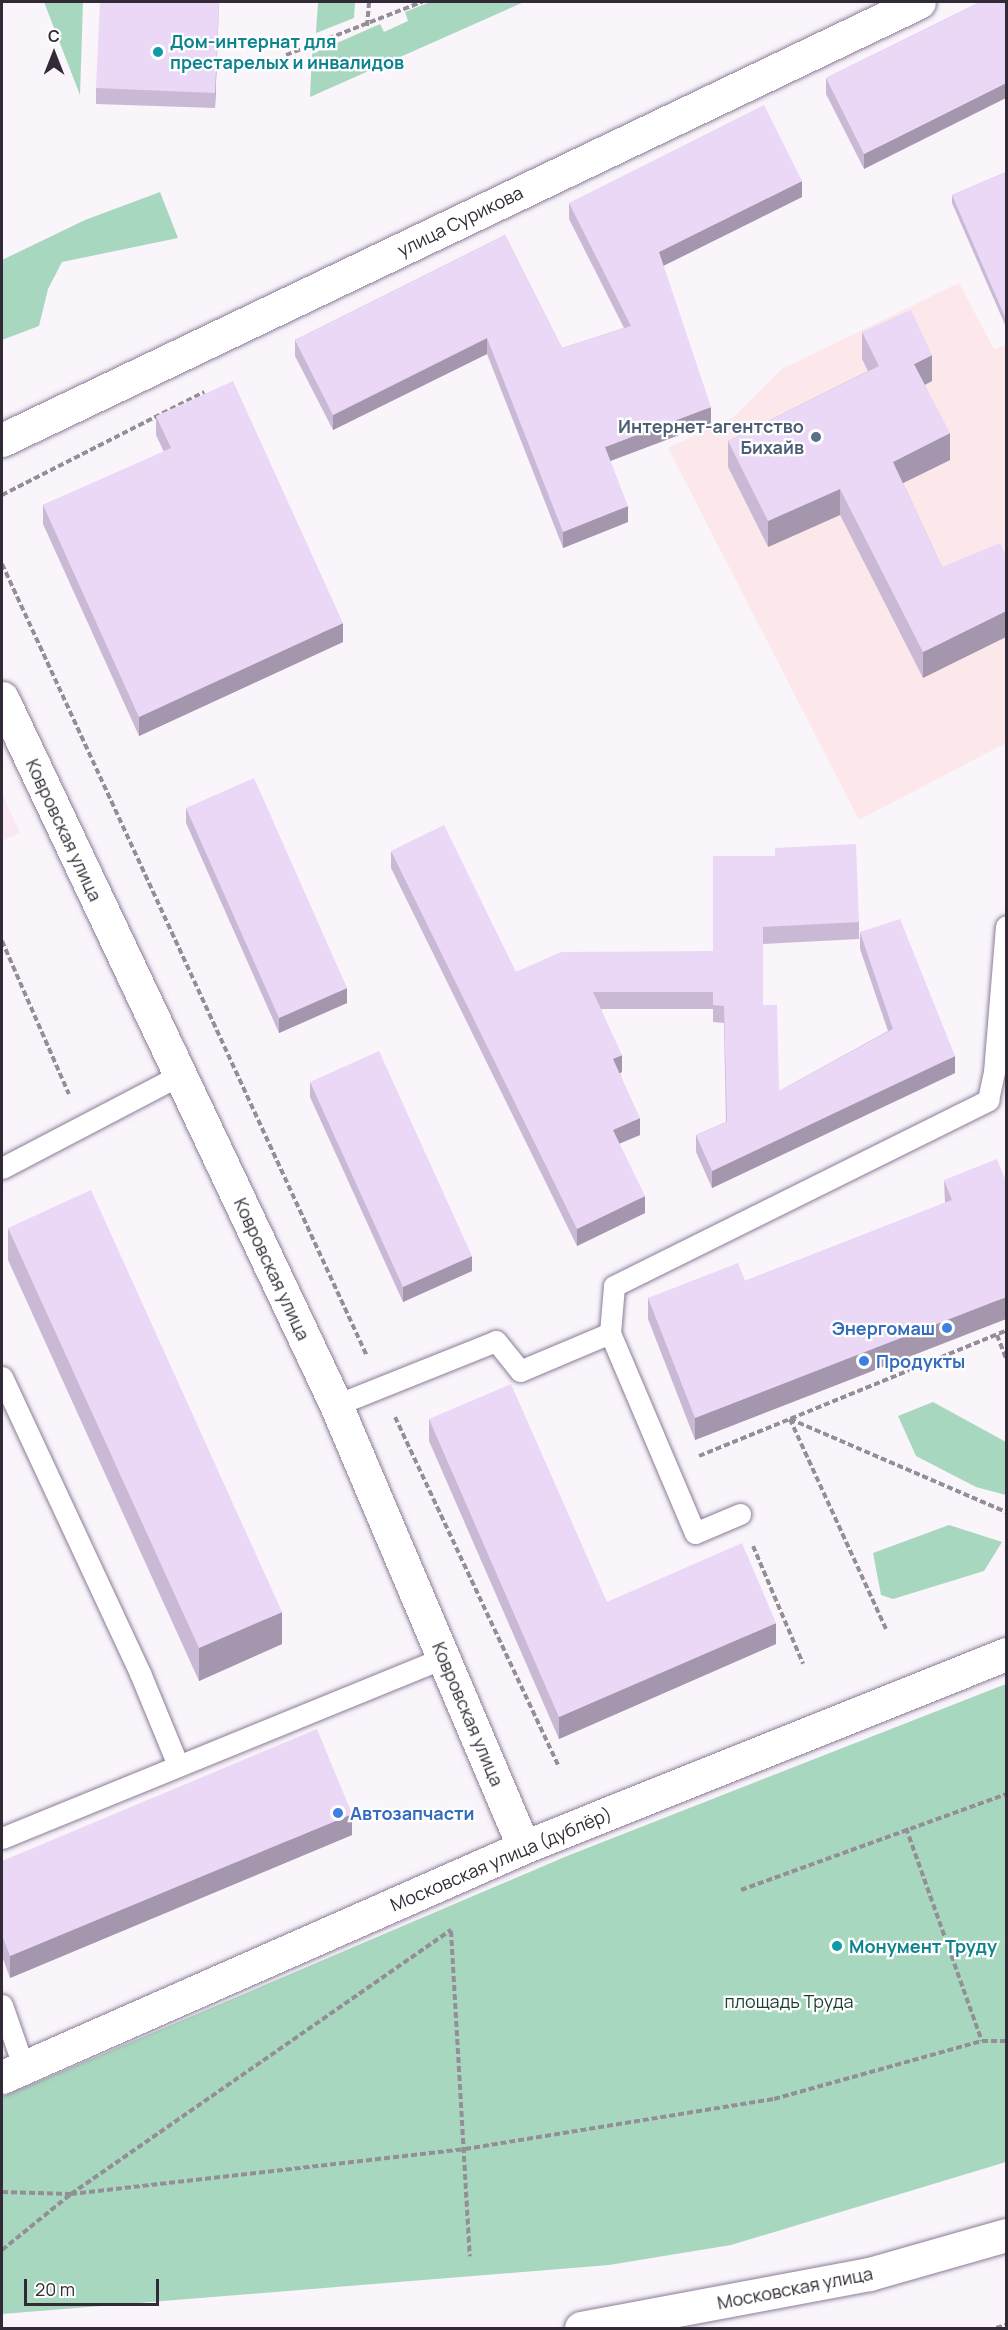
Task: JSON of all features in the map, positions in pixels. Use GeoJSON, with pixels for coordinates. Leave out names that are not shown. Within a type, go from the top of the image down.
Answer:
{"type":"FeatureCollection","features":[{"type":"Feature","properties":{"kind":"street","name":"улица Сурикова"},"geometry":{"type":"LineString","coordinates":[[2,440],[920,2]]}},
{"type":"Feature","properties":{"kind":"street","name":"Ковровская улица"},"geometry":{"type":"LineString","coordinates":[[2,698],[336,1405],[524,1847]]}},
{"type":"Feature","properties":{"kind":"street","name":"Московская улица (дублёр)"},"geometry":{"type":"LineString","coordinates":[[13,2072],[524,1847],[1006,1654]]}},
{"type":"Feature","properties":{"kind":"street","name":"Московская улица"},"geometry":{"type":"LineString","coordinates":[[581,2328],[870,2274],[1006,2235]]}},
{"type":"Feature","properties":{"kind":"lane"},"geometry":{"type":"LineString","coordinates":[[740,1514],[695,1533],[610,1333],[614,1286],[998,1104],[994,1072],[1006,926]]}},
{"type":"Feature","properties":{"kind":"lane"},"geometry":{"type":"LineString","coordinates":[[2,1168],[180,1075]]}},
{"type":"Feature","properties":{"kind":"lane"},"geometry":{"type":"LineString","coordinates":[[336,1405],[496,1341],[520,1371],[610,1333]]}},
{"type":"Feature","properties":{"kind":"lane"},"geometry":{"type":"LineString","coordinates":[[2,1377],[140,1673],[178,1765]]}},
{"type":"Feature","properties":{"kind":"lane"},"geometry":{"type":"LineString","coordinates":[[2,1838],[444,1658]]}},
{"type":"Feature","properties":{"kind":"lane"},"geometry":{"type":"LineString","coordinates":[[2,2005],[13,2072]]}},
{"type":"Feature","properties":{"kind":"path"},"geometry":{"type":"LineString","coordinates":[[368,26],[369,2]]}},
{"type":"Feature","properties":{"kind":"path"},"geometry":{"type":"LineString","coordinates":[[286,55],[368,26],[422,2]]}},
{"type":"Feature","properties":{"kind":"path"},"geometry":{"type":"LineString","coordinates":[[2,564],[559,1767]]}},
{"type":"Feature","properties":{"kind":"path"},"geometry":{"type":"LineString","coordinates":[[2,941],[83,1125]]}},
{"type":"Feature","properties":{"kind":"path"},"geometry":{"type":"LineString","coordinates":[[667,1469],[1006,1331]]}},
{"type":"Feature","properties":{"kind":"path"},"geometry":{"type":"LineString","coordinates":[[997,1335],[1006,1359]]}},
{"type":"Feature","properties":{"kind":"path"},"geometry":{"type":"LineString","coordinates":[[790,1419],[1006,1512]]}},
{"type":"Feature","properties":{"kind":"path"},"geometry":{"type":"LineString","coordinates":[[790,1419],[886,1629]]}},
{"type":"Feature","properties":{"kind":"path"},"geometry":{"type":"LineString","coordinates":[[740,1514],[802,1664]]}},
{"type":"Feature","properties":{"kind":"path"},"geometry":{"type":"LineString","coordinates":[[741,1890],[906,1828],[1006,1794]]}},
{"type":"Feature","properties":{"kind":"path"},"geometry":{"type":"LineString","coordinates":[[906,1828],[982,2041]]}},
{"type":"Feature","properties":{"kind":"path"},"geometry":{"type":"LineString","coordinates":[[2,2250],[70,2194],[451,1930],[470,2256]]}},
{"type":"Feature","properties":{"kind":"path"},"geometry":{"type":"LineString","coordinates":[[2,2192],[70,2194],[465,2149],[774,2100],[982,2041],[1006,2041]]}},
{"type":"Feature","properties":{"kind":"path"},"geometry":{"type":"LineString","coordinates":[[996,2328],[1006,2325]]}},
{"type":"Feature","properties":{"kind":"shaded area"},"geometry":{"type":"Polygon","coordinates":[[[959,283],[994,349],[1006,345],[1006,743],[859,820],[668,448],[734,417],[782,369],[959,283]]]}},
{"type":"Feature","properties":{"kind":"shaded area"},"geometry":{"type":"Polygon","coordinates":[[[2,794],[20,833],[2,841],[2,794]]]}},
{"type":"Feature","properties":{"kind":"green space"},"geometry":{"type":"Polygon","coordinates":[[[44,2],[83,2],[80,95],[44,2]]]}},
{"type":"Feature","properties":{"kind":"green space"},"geometry":{"type":"Polygon","coordinates":[[[318,2],[355,2],[354,18],[316,33],[318,2]]]}},
{"type":"Feature","properties":{"kind":"green space"},"geometry":{"type":"Polygon","coordinates":[[[430,2],[524,2],[310,97],[312,54],[380,24],[384,32],[408,21],[405,12],[430,2]]]}},
{"type":"Feature","properties":{"kind":"green space"},"geometry":{"type":"Polygon","coordinates":[[[160,192],[178,238],[62,262],[48,289],[39,326],[2,340],[2,260],[85,220],[160,192]]]}},
{"type":"Feature","properties":{"kind":"green space"},"geometry":{"type":"Polygon","coordinates":[[[933,1402],[1006,1442],[1006,1495],[976,1487],[916,1456],[898,1416],[933,1402]]]}},
{"type":"Feature","properties":{"kind":"green space"},"geometry":{"type":"Polygon","coordinates":[[[949,1525],[1002,1542],[984,1571],[893,1599],[881,1595],[873,1553],[949,1525]]]}},
{"type":"Feature","properties":{"kind":"green space","name":"площадь Труда"},"geometry":{"type":"Polygon","coordinates":[[[1006,1684],[1006,2162],[731,2245],[609,2265],[2,2314],[2,2097],[567,1856],[1006,1684]]]}},
{"type":"Feature","properties":{"kind":"building","name":"Дом-интернат для престарелых и инвалидов"},"geometry":{"type":"Polygon","coordinates":[[[100,2],[219,2],[215,93],[96,88],[100,2]]]}},
{"type":"Feature","properties":{"kind":"building"},"geometry":{"type":"Polygon","coordinates":[[[980,2],[1006,2],[1006,83],[864,154],[826,78],[980,2]]]}},
{"type":"Feature","properties":{"kind":"building"},"geometry":{"type":"Polygon","coordinates":[[[764,105],[802,181],[659,252],[711,407],[605,447],[628,506],[563,532],[487,338],[333,415],[295,340],[505,235],[562,348],[631,326],[569,203],[764,105]]]}},
{"type":"Feature","properties":{"kind":"building"},"geometry":{"type":"Polygon","coordinates":[[[1006,172],[1006,319],[952,195],[1006,172]]]}},
{"type":"Feature","properties":{"kind":"building"},"geometry":{"type":"Polygon","coordinates":[[[911,310],[932,355],[914,364],[950,433],[893,462],[942,567],[1000,543],[1006,556],[1006,611],[923,652],[840,489],[768,521],[728,441],[879,366],[862,332],[911,310]]]}},
{"type":"Feature","properties":{"kind":"building"},"geometry":{"type":"Polygon","coordinates":[[[233,381],[343,623],[139,717],[43,505],[171,448],[156,416],[233,381]]]}},
{"type":"Feature","properties":{"kind":"building"},"geometry":{"type":"Polygon","coordinates":[[[254,778],[347,988],[279,1018],[186,808],[254,778]]]}},
{"type":"Feature","properties":{"kind":"building"},"geometry":{"type":"Polygon","coordinates":[[[444,825],[516,972],[561,952],[713,951],[713,856],[775,856],[775,848],[856,844],[859,922],[763,927],[763,1005],[777,1005],[779,1091],[893,1029],[860,932],[900,919],[955,1056],[712,1171],[696,1135],[727,1122],[724,1006],[713,1005],[713,992],[593,992],[622,1055],[613,1059],[640,1118],[613,1130],[645,1196],[577,1229],[391,851],[444,825]]]}},
{"type":"Feature","properties":{"kind":"building"},"geometry":{"type":"Polygon","coordinates":[[[379,1051],[472,1256],[403,1287],[310,1082],[379,1051]]]}},
{"type":"Feature","properties":{"kind":"building"},"geometry":{"type":"Polygon","coordinates":[[[1006,1152],[1006,1297],[695,1418],[648,1298],[738,1263],[745,1281],[952,1200],[944,1180],[997,1159],[1005,1179],[1006,1152]]]}},
{"type":"Feature","properties":{"kind":"building"},"geometry":{"type":"Polygon","coordinates":[[[91,1190],[282,1612],[199,1648],[8,1228],[91,1190]]]}},
{"type":"Feature","properties":{"kind":"building"},"geometry":{"type":"Polygon","coordinates":[[[511,1384],[607,1602],[742,1543],[776,1623],[559,1717],[429,1419],[511,1384]]]}},
{"type":"Feature","properties":{"kind":"building"},"geometry":{"type":"Polygon","coordinates":[[[317,1729],[352,1814],[10,1956],[2,1935],[2,1861],[317,1729]]]}},
{"type":"Feature","properties":{"kind":"place","name":"Дом-интернат для престарелых и инвалидов"},"geometry":{"type":"Point","coordinates":[158,52]}},
{"type":"Feature","properties":{"kind":"place","name":"Интернет-агентство Бихайв"},"geometry":{"type":"Point","coordinates":[816,437]}},
{"type":"Feature","properties":{"kind":"place","name":"Энергомаш"},"geometry":{"type":"Point","coordinates":[947,1328]}},
{"type":"Feature","properties":{"kind":"place","name":"Продукты"},"geometry":{"type":"Point","coordinates":[864,1361]}},
{"type":"Feature","properties":{"kind":"place","name":"Автозапчасти"},"geometry":{"type":"Point","coordinates":[338,1813]}},
{"type":"Feature","properties":{"kind":"place","name":"Монумент Труду"},"geometry":{"type":"Point","coordinates":[837,1946]}}]}
